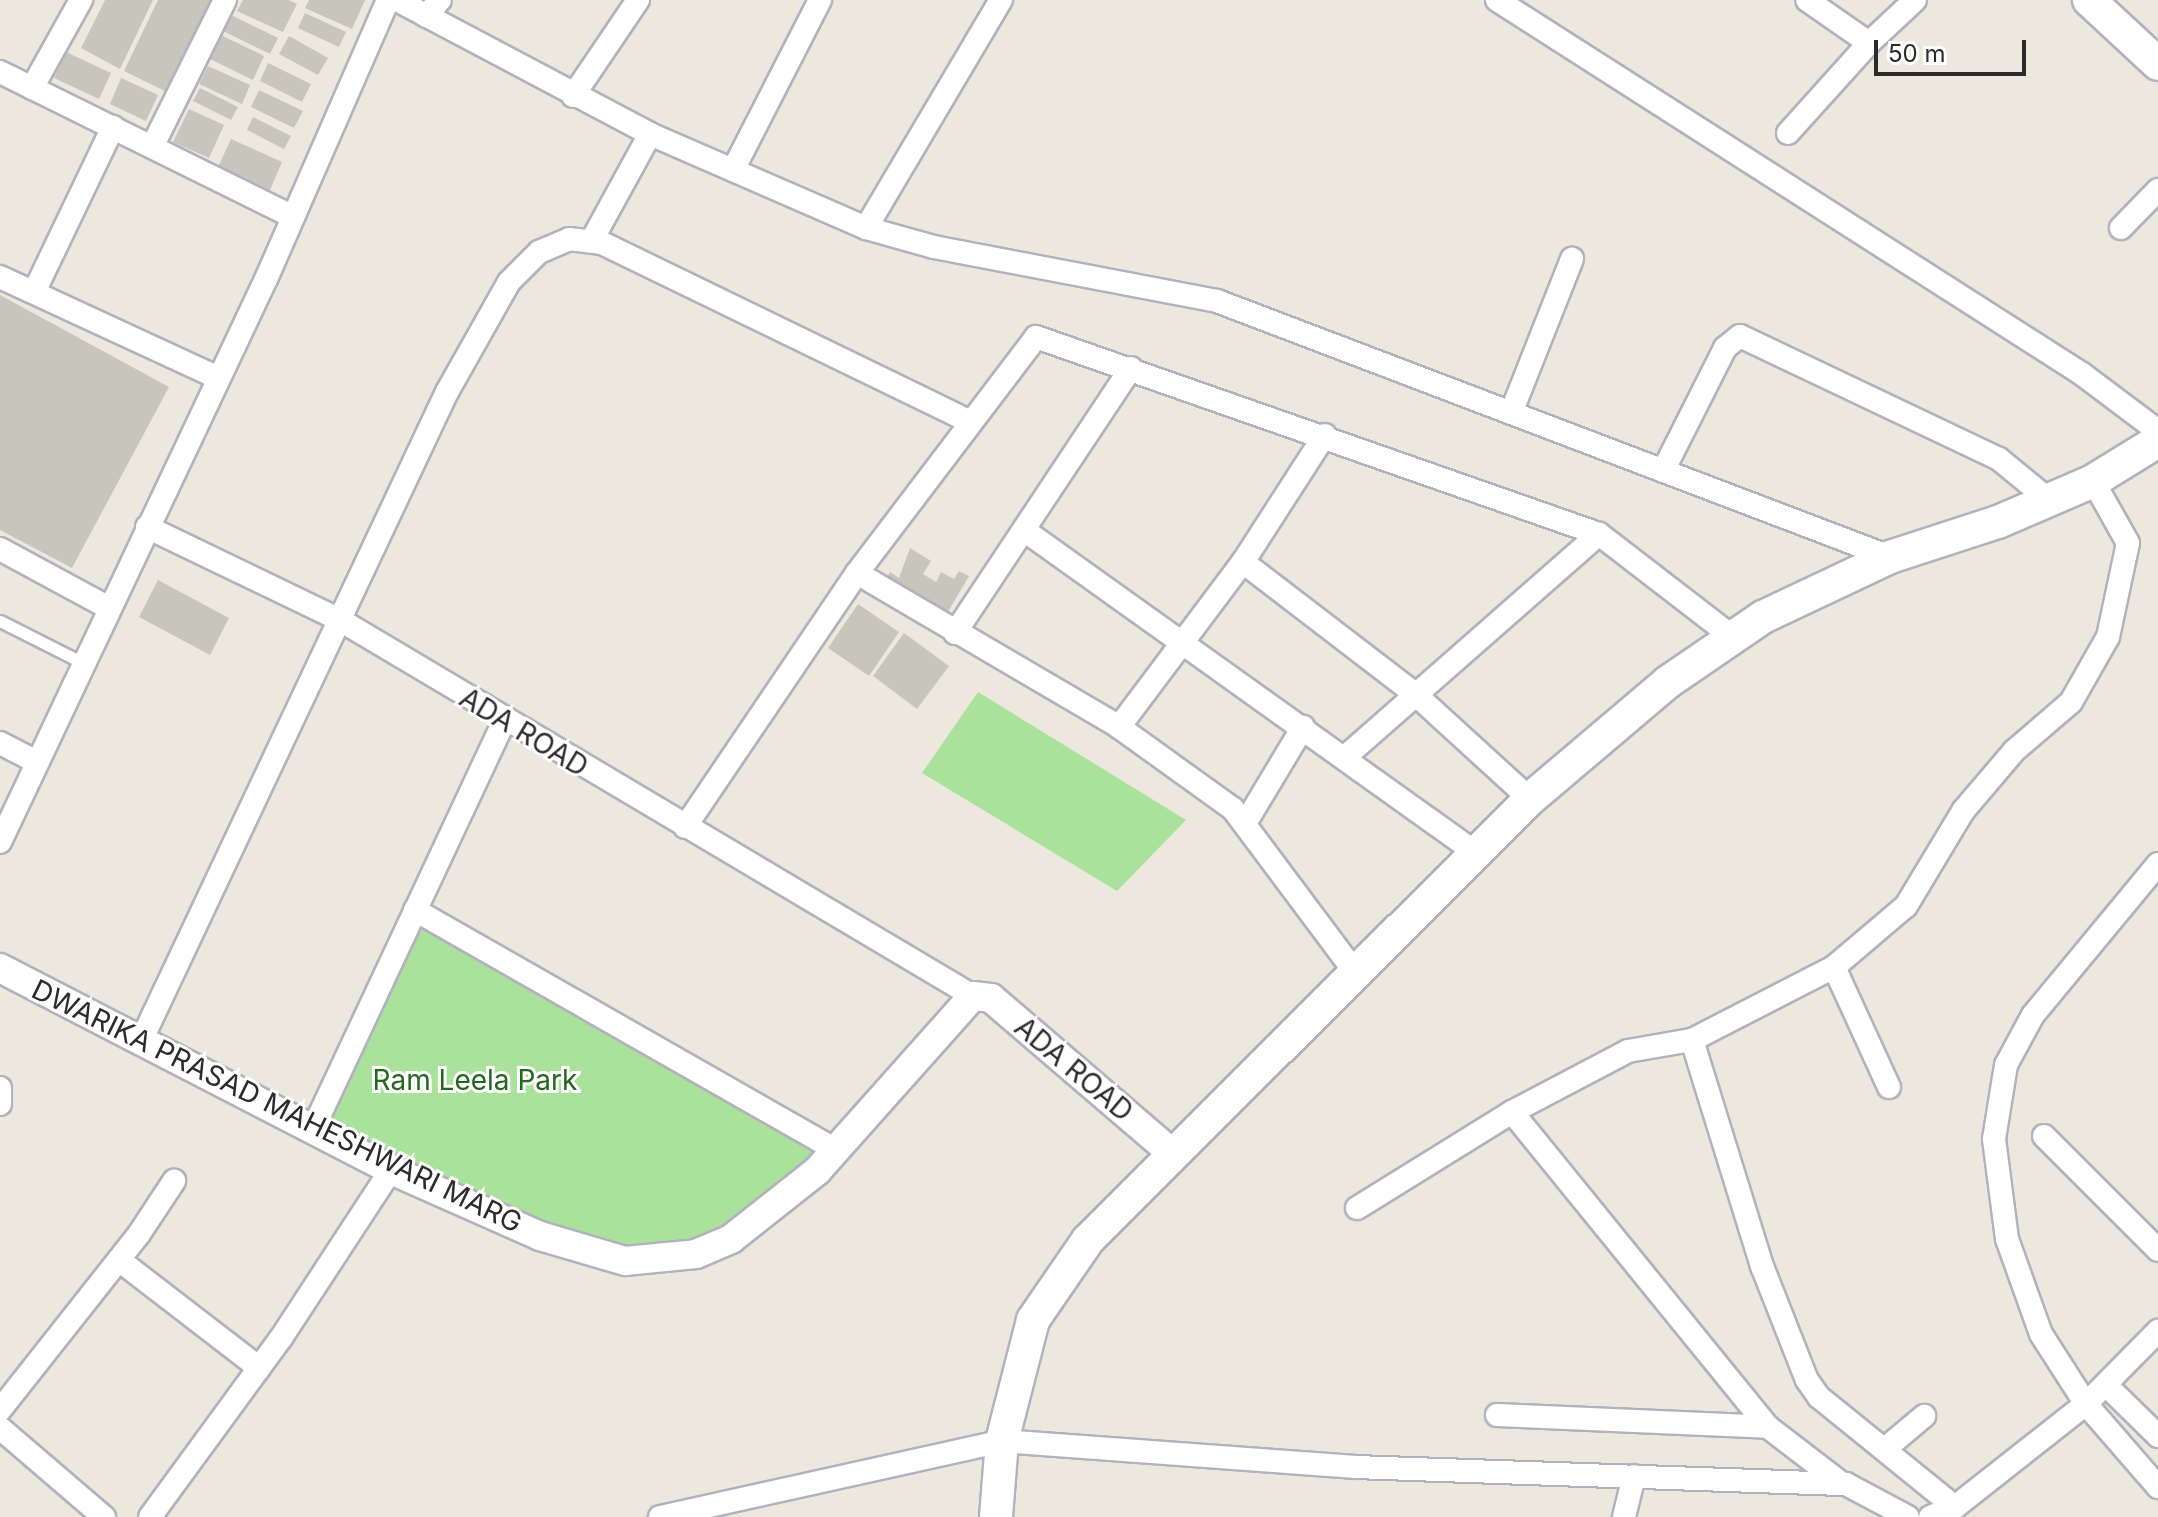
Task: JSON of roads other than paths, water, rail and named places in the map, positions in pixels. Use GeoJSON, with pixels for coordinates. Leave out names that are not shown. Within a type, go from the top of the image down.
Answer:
{"type":"FeatureCollection","features":[{"type":"Feature","properties":{"kind":"main road"},"geometry":{"type":"LineString","coordinates":[[2089,0],[2156,60]]}},
{"type":"Feature","properties":{"kind":"main road"},"geometry":{"type":"LineString","coordinates":[[992,1514],[1002,1441],[1033,1320],[1088,1240],[1172,1153],[1357,975],[1530,799],[1668,682],[1785,605],[1890,557],[2093,481],[2158,441]]}},
{"type":"Feature","properties":{"kind":"street"},"geometry":{"type":"LineString","coordinates":[[32,88],[81,0]]}},
{"type":"Feature","properties":{"kind":"street"},"geometry":{"type":"LineString","coordinates":[[152,147],[225,0]]}},
{"type":"Feature","properties":{"kind":"street"},"geometry":{"type":"LineString","coordinates":[[0,842],[219,378],[388,0]]}},
{"type":"Feature","properties":{"kind":"street"},"geometry":{"type":"LineString","coordinates":[[397,0],[433,8],[573,96],[650,134],[866,228],[934,247],[1217,301],[1890,557]]}},
{"type":"Feature","properties":{"kind":"street"},"geometry":{"type":"LineString","coordinates":[[573,96],[638,0]]}},
{"type":"Feature","properties":{"kind":"street"},"geometry":{"type":"LineString","coordinates":[[733,170],[820,0]]}},
{"type":"Feature","properties":{"kind":"street"},"geometry":{"type":"LineString","coordinates":[[866,228],[1001,0]]}},
{"type":"Feature","properties":{"kind":"street"},"geometry":{"type":"LineString","coordinates":[[1497,0],[2082,374],[2158,431]]}},
{"type":"Feature","properties":{"kind":"street"},"geometry":{"type":"LineString","coordinates":[[1807,0],[1869,43]]}},
{"type":"Feature","properties":{"kind":"street"},"geometry":{"type":"LineString","coordinates":[[1788,133],[1869,43],[1915,0]]}},
{"type":"Feature","properties":{"kind":"street"},"geometry":{"type":"LineString","coordinates":[[0,72],[293,217]]}},
{"type":"Feature","properties":{"kind":"street"},"geometry":{"type":"LineString","coordinates":[[34,292],[113,127]]}},
{"type":"Feature","properties":{"kind":"street"},"geometry":{"type":"LineString","coordinates":[[592,240],[650,134]]}},
{"type":"Feature","properties":{"kind":"street"},"geometry":{"type":"LineString","coordinates":[[2121,228],[2158,190]]}},
{"type":"Feature","properties":{"kind":"street"},"geometry":{"type":"LineString","coordinates":[[141,1041],[447,392],[509,282],[539,252],[569,239],[592,240],[968,421]]}},
{"type":"Feature","properties":{"kind":"street"},"geometry":{"type":"LineString","coordinates":[[1511,413],[1572,259]]}},
{"type":"Feature","properties":{"kind":"street"},"geometry":{"type":"LineString","coordinates":[[0,277],[219,378]]}},
{"type":"Feature","properties":{"kind":"street"},"geometry":{"type":"LineString","coordinates":[[1663,471],[1725,348],[1740,336],[1999,459],[2049,500]]}},
{"type":"Feature","properties":{"kind":"street"},"geometry":{"type":"LineString","coordinates":[[685,827],[857,573],[968,421],[1036,337],[1325,435],[1599,534],[1734,638]]}},
{"type":"Feature","properties":{"kind":"street"},"geometry":{"type":"LineString","coordinates":[[955,633],[1131,368]]}},
{"type":"Feature","properties":{"kind":"street"},"geometry":{"type":"LineString","coordinates":[[1119,727],[1243,562],[1325,435]]}},
{"type":"Feature","properties":{"kind":"street"},"geometry":{"type":"LineString","coordinates":[[1357,1208],[1512,1112],[1628,1051],[1692,1040],[1834,967],[1906,906],[1963,811],[2014,751],[2081,689],[2111,628],[2128,543],[2093,481]]}},
{"type":"Feature","properties":{"kind":"street","name":"ADA ROAD"},"geometry":{"type":"LineString","coordinates":[[147,527],[340,620],[504,721],[973,996],[991,998],[1172,1153]]}},
{"type":"Feature","properties":{"kind":"street"},"geometry":{"type":"LineString","coordinates":[[1024,530],[1476,853]]}},
{"type":"Feature","properties":{"kind":"street"},"geometry":{"type":"LineString","coordinates":[[1345,757],[1599,534]]}},
{"type":"Feature","properties":{"kind":"street"},"geometry":{"type":"LineString","coordinates":[[0,549],[109,608]]}},
{"type":"Feature","properties":{"kind":"street"},"geometry":{"type":"LineString","coordinates":[[1243,562],[1415,694],[1530,799]]}},
{"type":"Feature","properties":{"kind":"street"},"geometry":{"type":"LineString","coordinates":[[857,573],[1119,727],[1246,822],[1357,975]]}},
{"type":"Feature","properties":{"kind":"street"},"geometry":{"type":"LineString","coordinates":[[313,1129],[504,721]]}},
{"type":"Feature","properties":{"kind":"street"},"geometry":{"type":"LineString","coordinates":[[1246,822],[1303,727]]}},
{"type":"Feature","properties":{"kind":"street"},"geometry":{"type":"LineString","coordinates":[[0,743],[37,762]]}},
{"type":"Feature","properties":{"kind":"street"},"geometry":{"type":"LineString","coordinates":[[2158,864],[2033,1015],[2006,1065],[1995,1109],[1995,1174],[2007,1239],[2041,1334],[2086,1404],[2158,1487]]}},
{"type":"Feature","properties":{"kind":"street"},"geometry":{"type":"LineString","coordinates":[[415,910],[666,1049],[835,1150]]}},
{"type":"Feature","properties":{"kind":"street"},"geometry":{"type":"LineString","coordinates":[[1834,967],[1889,1087]]}},
{"type":"Feature","properties":{"kind":"street","name":"DWARIKA PRASAD MAHESHWARI MARG"},"geometry":{"type":"LineString","coordinates":[[0,968],[391,1170],[540,1236],[625,1261],[646,1261],[718,1248],[817,1171],[973,996]]}},
{"type":"Feature","properties":{"kind":"street"},"geometry":{"type":"LineString","coordinates":[[1692,1040],[1762,1266],[1807,1380],[1819,1397],[1886,1448],[1955,1507]]}},
{"type":"Feature","properties":{"kind":"street"},"geometry":{"type":"LineString","coordinates":[[0,1088],[0,1104]]}},
{"type":"Feature","properties":{"kind":"street"},"geometry":{"type":"LineString","coordinates":[[1512,1112],[1768,1427],[1846,1484],[1908,1517]]}},
{"type":"Feature","properties":{"kind":"street"},"geometry":{"type":"LineString","coordinates":[[2044,1136],[2158,1250]]}},
{"type":"Feature","properties":{"kind":"street"},"geometry":{"type":"LineString","coordinates":[[150,1517],[259,1368],[391,1170]]}},
{"type":"Feature","properties":{"kind":"street"},"geometry":{"type":"LineString","coordinates":[[0,1410],[119,1260],[174,1181]]}},
{"type":"Feature","properties":{"kind":"street"},"geometry":{"type":"LineString","coordinates":[[119,1260],[259,1368]]}},
{"type":"Feature","properties":{"kind":"street"},"geometry":{"type":"LineString","coordinates":[[1930,1517],[1955,1507],[2086,1404],[2158,1331]]}},
{"type":"Feature","properties":{"kind":"street"},"geometry":{"type":"LineString","coordinates":[[2106,1385],[2158,1436]]}},
{"type":"Feature","properties":{"kind":"street"},"geometry":{"type":"LineString","coordinates":[[1497,1415],[1768,1427]]}},
{"type":"Feature","properties":{"kind":"street"},"geometry":{"type":"LineString","coordinates":[[1886,1448],[1924,1416]]}},
{"type":"Feature","properties":{"kind":"street"},"geometry":{"type":"LineString","coordinates":[[0,1428],[104,1517]]}},
{"type":"Feature","properties":{"kind":"street"},"geometry":{"type":"LineString","coordinates":[[660,1517],[704,1512],[1002,1441],[1280,1463],[1846,1484]]}},
{"type":"Feature","properties":{"kind":"street"},"geometry":{"type":"LineString","coordinates":[[1624,1517],[1634,1476]]}},
{"type":"Feature","properties":{"kind":"lane"},"geometry":{"type":"LineString","coordinates":[[0,621],[83,663]]}},
{"type":"Feature","properties":{"kind":"park label","name":"Ram Leela Park"},"geometry":{"type":"Point","coordinates":[475,1080]}}]}
